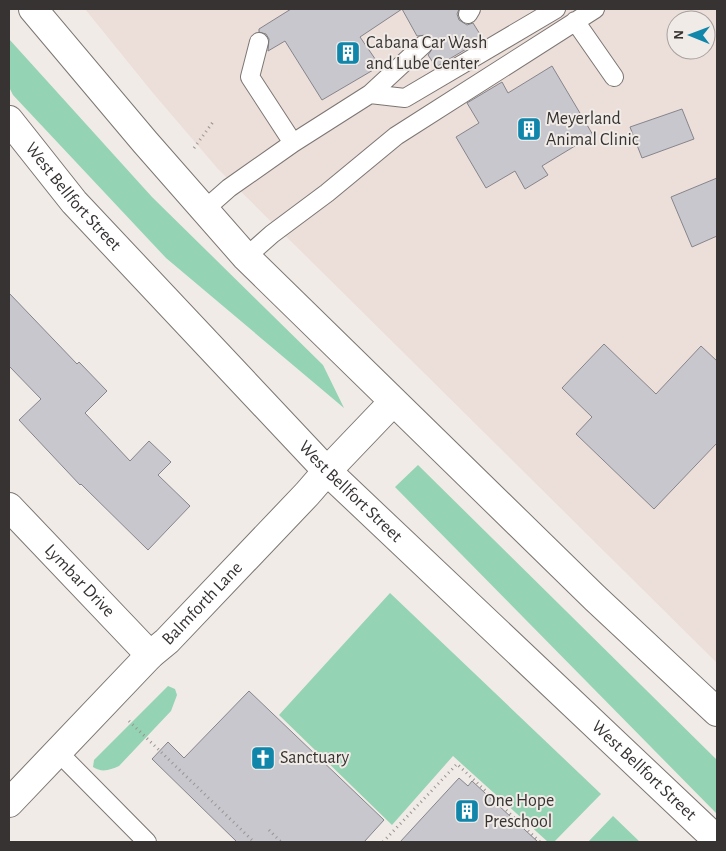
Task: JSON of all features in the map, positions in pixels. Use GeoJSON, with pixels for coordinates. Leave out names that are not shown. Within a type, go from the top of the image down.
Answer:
{"type":"FeatureCollection","features":[{"type":"Feature","properties":{"kind":"main road"},"geometry":{"type":"LineString","coordinates":[[34,9],[246,257],[588,591],[717,712]]}},
{"type":"Feature","properties":{"kind":"main road","name":"West Bellfort Street"},"geometry":{"type":"LineString","coordinates":[[9,120],[74,202],[327,471],[717,840]]}},
{"type":"Feature","properties":{"kind":"main road","name":"Balmforth Lane"},"geometry":{"type":"LineString","coordinates":[[9,803],[150,655],[167,641],[393,402]]}},
{"type":"Feature","properties":{"kind":"main road","name":"Lymbar Drive"},"geometry":{"type":"LineString","coordinates":[[9,507],[150,655]]}},
{"type":"Feature","properties":{"kind":"lane"},"geometry":{"type":"LineString","coordinates":[[370,94],[405,98],[556,9]]}},
{"type":"Feature","properties":{"kind":"lane"},"geometry":{"type":"LineString","coordinates":[[246,257],[272,234],[327,193],[396,136],[596,9]]}},
{"type":"Feature","properties":{"kind":"lane"},"geometry":{"type":"LineString","coordinates":[[575,21],[614,77]]}},
{"type":"Feature","properties":{"kind":"lane"},"geometry":{"type":"LineString","coordinates":[[259,42],[250,77],[292,143]]}},
{"type":"Feature","properties":{"kind":"lane"},"geometry":{"type":"LineString","coordinates":[[204,210],[229,188],[292,143],[370,94],[422,45]]}},
{"type":"Feature","properties":{"kind":"lane"},"geometry":{"type":"LineString","coordinates":[[58,752],[147,842]]}},
{"type":"Feature","properties":{"kind":"path"},"geometry":{"type":"LineString","coordinates":[[194,148],[213,122]]}},
{"type":"Feature","properties":{"kind":"path"},"geometry":{"type":"LineString","coordinates":[[107,700],[254,842]]}},
{"type":"Feature","properties":{"kind":"path"},"geometry":{"type":"LineString","coordinates":[[383,842],[457,764],[540,842]]}},
{"type":"Feature","properties":{"kind":"path"},"geometry":{"type":"LineString","coordinates":[[269,830],[281,842]]}},
{"type":"Feature","properties":{"kind":"shaded area"},"geometry":{"type":"Polygon","coordinates":[[[85,9],[717,9],[717,663],[218,169],[85,9]]]}},
{"type":"Feature","properties":{"kind":"green space"},"geometry":{"type":"Polygon","coordinates":[[[9,39],[152,197],[323,365],[344,408],[166,258],[13,95],[9,87],[9,39]]]}},
{"type":"Feature","properties":{"kind":"green space"},"geometry":{"type":"Polygon","coordinates":[[[418,465],[717,760],[717,814],[395,487],[418,465]]]}},
{"type":"Feature","properties":{"kind":"green space"},"geometry":{"type":"Polygon","coordinates":[[[390,593],[601,794],[554,842],[548,842],[453,756],[392,825],[279,715],[390,593]]]}},
{"type":"Feature","properties":{"kind":"green space"},"geometry":{"type":"Polygon","coordinates":[[[168,686],[175,689],[177,695],[171,711],[119,766],[109,770],[93,767],[94,760],[168,686]]]}},
{"type":"Feature","properties":{"kind":"green space"},"geometry":{"type":"Polygon","coordinates":[[[613,816],[640,842],[588,842],[613,816]]]}},
{"type":"Feature","properties":{"kind":"building","name":"Cabana Car Wash and Lube Center"},"geometry":{"type":"Polygon","coordinates":[[[291,9],[402,9],[360,37],[380,66],[322,100],[285,41],[268,51],[269,39],[266,34],[259,32],[259,29],[291,9]]]}},
{"type":"Feature","properties":{"kind":"building"},"geometry":{"type":"Polygon","coordinates":[[[402,9],[459,9],[457,14],[459,20],[467,25],[473,23],[483,39],[436,67],[428,55],[433,48],[431,38],[426,35],[417,36],[402,9]]]}},
{"type":"Feature","properties":{"kind":"building","name":"Meyerland Animal Clinic"},"geometry":{"type":"Polygon","coordinates":[[[552,66],[593,135],[542,166],[548,175],[525,189],[515,171],[486,188],[456,137],[479,123],[467,103],[502,82],[508,93],[552,66]]]}},
{"type":"Feature","properties":{"kind":"building"},"geometry":{"type":"Polygon","coordinates":[[[682,109],[694,139],[642,158],[630,127],[682,109]]]}},
{"type":"Feature","properties":{"kind":"building"},"geometry":{"type":"Polygon","coordinates":[[[717,178],[717,236],[692,247],[671,197],[717,178]]]}},
{"type":"Feature","properties":{"kind":"building"},"geometry":{"type":"Polygon","coordinates":[[[9,293],[77,364],[79,362],[107,391],[85,413],[130,461],[149,441],[171,462],[158,475],[190,506],[148,550],[80,485],[19,420],[41,399],[9,366],[9,293]]]}},
{"type":"Feature","properties":{"kind":"building"},"geometry":{"type":"Polygon","coordinates":[[[604,344],[656,394],[701,346],[717,361],[717,443],[654,509],[576,434],[592,417],[562,388],[604,344]]]}},
{"type":"Feature","properties":{"kind":"building","name":"Sanctuary"},"geometry":{"type":"Polygon","coordinates":[[[249,691],[384,820],[364,842],[237,842],[152,759],[168,742],[184,758],[249,691]]]}},
{"type":"Feature","properties":{"kind":"building","name":"One Hope Preschool"},"geometry":{"type":"Polygon","coordinates":[[[459,778],[468,786],[472,781],[538,842],[400,842],[459,778]]]}},
{"type":"Feature","properties":{"kind":"place","name":"Cabana Car Wash and Lube Center"},"geometry":{"type":"Point","coordinates":[348,53]}},
{"type":"Feature","properties":{"kind":"place","name":"Meyerland Animal Clinic"},"geometry":{"type":"Point","coordinates":[529,129]}},
{"type":"Feature","properties":{"kind":"place","name":"Sanctuary"},"geometry":{"type":"Point","coordinates":[263,758]}},
{"type":"Feature","properties":{"kind":"place","name":"One Hope Preschool"},"geometry":{"type":"Point","coordinates":[467,811]}}]}
